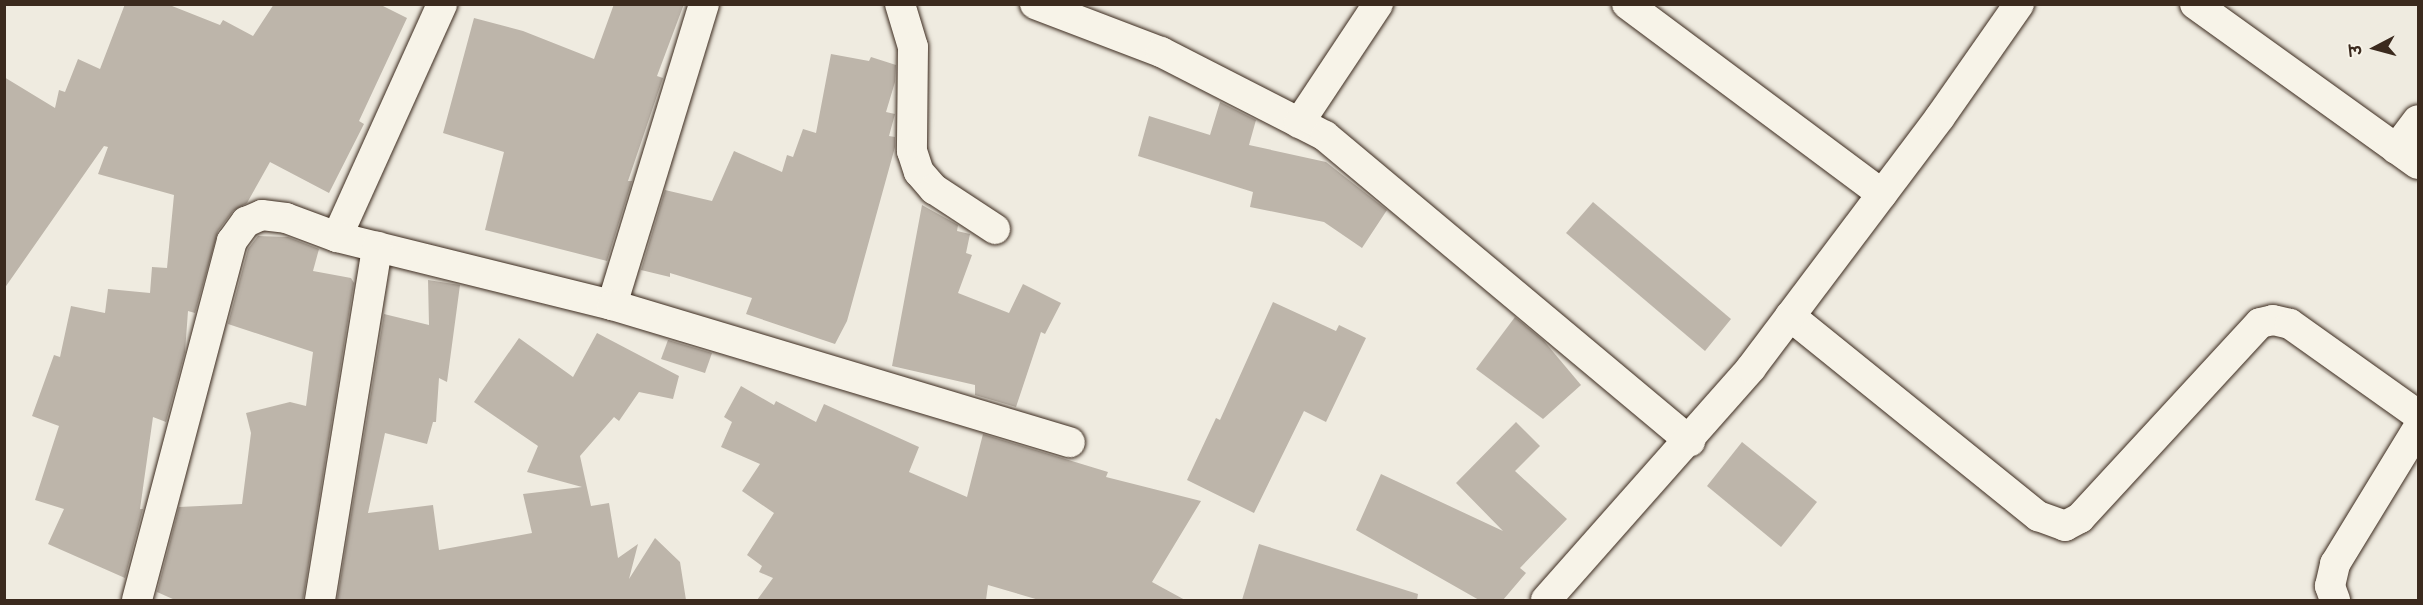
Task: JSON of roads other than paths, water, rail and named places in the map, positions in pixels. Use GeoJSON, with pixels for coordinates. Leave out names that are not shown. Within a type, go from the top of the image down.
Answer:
{"type":"FeatureCollection","features":[{"type":"Feature","properties":{"kind":"street"},"geometry":{"type":"LineString","coordinates":[[337,237],[442,4]]}},
{"type":"Feature","properties":{"kind":"street"},"geometry":{"type":"LineString","coordinates":[[612,305],[704,4]]}},
{"type":"Feature","properties":{"kind":"street"},"geometry":{"type":"LineString","coordinates":[[900,4],[913,47],[912,151],[919,172],[934,189],[995,228]]}},
{"type":"Feature","properties":{"kind":"street"},"geometry":{"type":"LineString","coordinates":[[1035,4],[1161,52],[1325,136],[1690,441]]}},
{"type":"Feature","properties":{"kind":"street"},"geometry":{"type":"LineString","coordinates":[[1299,123],[1378,4]]}},
{"type":"Feature","properties":{"kind":"street"},"geometry":{"type":"LineString","coordinates":[[1627,4],[1882,194]]}},
{"type":"Feature","properties":{"kind":"street"},"geometry":{"type":"LineString","coordinates":[[1546,600],[1690,441],[1790,316],[1882,194],[2019,4]]}},
{"type":"Feature","properties":{"kind":"street"},"geometry":{"type":"LineString","coordinates":[[2195,4],[2407,157],[2418,120]]}},
{"type":"Feature","properties":{"kind":"street"},"geometry":{"type":"LineString","coordinates":[[137,600],[232,241],[246,222],[262,215],[286,218],[337,237],[612,305],[1070,442]]}},
{"type":"Feature","properties":{"kind":"street"},"geometry":{"type":"LineString","coordinates":[[320,600],[377,247]]}},
{"type":"Feature","properties":{"kind":"street"},"geometry":{"type":"LineString","coordinates":[[1790,316],[2038,516],[2058,525],[2080,518],[2260,323],[2273,320],[2290,324],[2418,415]]}},
{"type":"Feature","properties":{"kind":"street"},"geometry":{"type":"LineString","coordinates":[[2335,600],[2330,586],[2335,564],[2418,428]]}}]}
